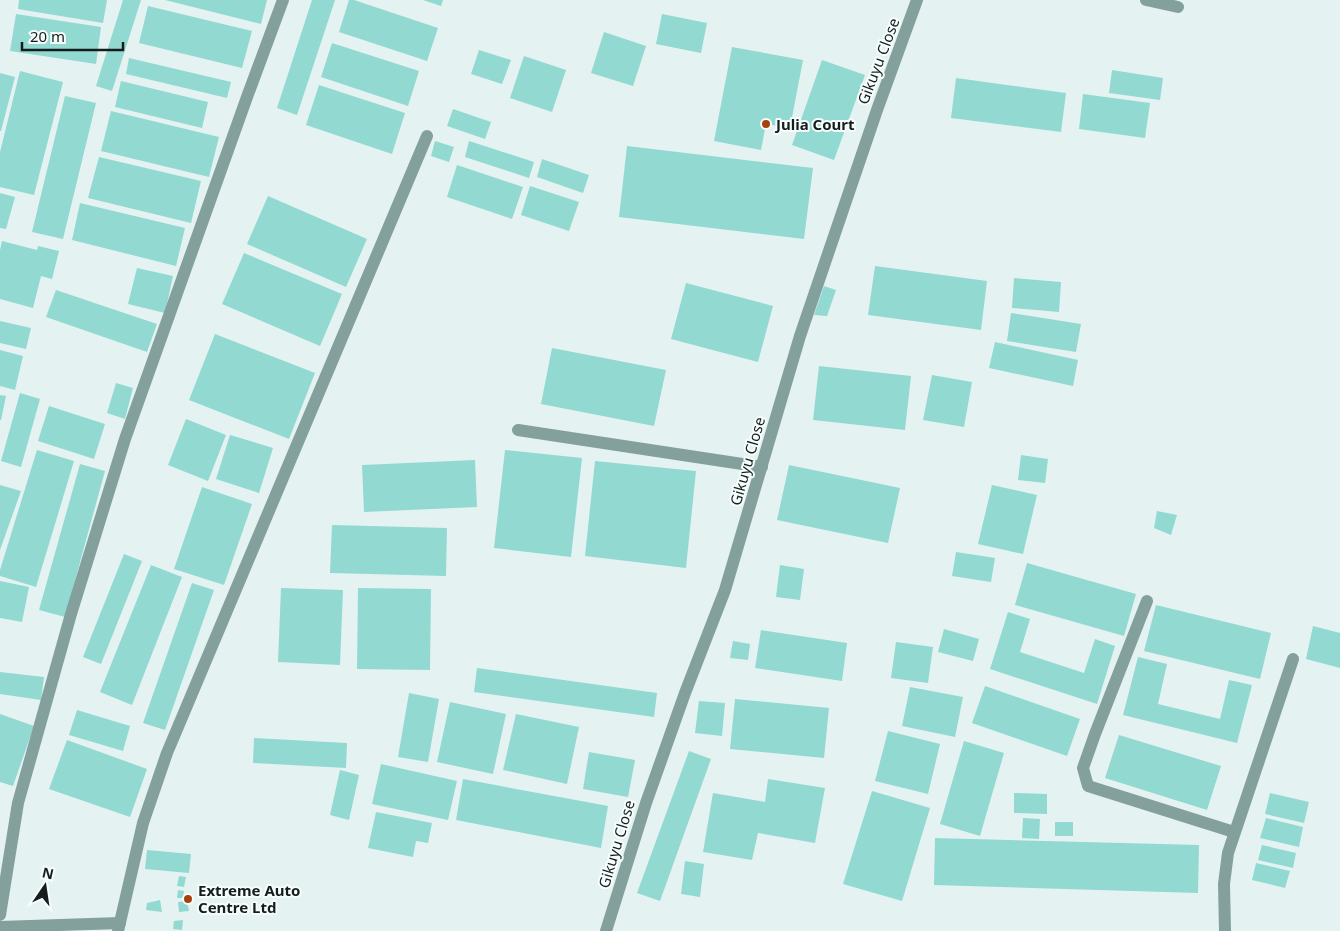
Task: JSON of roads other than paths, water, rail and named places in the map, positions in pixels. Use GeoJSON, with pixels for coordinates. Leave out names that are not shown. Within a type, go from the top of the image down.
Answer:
{"type":"FeatureCollection","features":[{"type":"Feature","properties":{"kind":"street"},"geometry":{"type":"LineString","coordinates":[[0,915],[18,803],[79,586],[125,439],[246,97],[283,0]]}},
{"type":"Feature","properties":{"kind":"street","name":"Gikuyu Close"},"geometry":{"type":"LineString","coordinates":[[606,931],[646,803],[725,590],[800,336],[877,110],[917,0]]}},
{"type":"Feature","properties":{"kind":"street"},"geometry":{"type":"LineString","coordinates":[[1146,0],[1178,7]]}},
{"type":"Feature","properties":{"kind":"street"},"geometry":{"type":"LineString","coordinates":[[0,927],[119,927],[143,823],[167,753],[427,136]]}},
{"type":"Feature","properties":{"kind":"street"},"geometry":{"type":"LineString","coordinates":[[518,430],[762,467]]}},
{"type":"Feature","properties":{"kind":"street"},"geometry":{"type":"LineString","coordinates":[[1147,602],[1083,768],[1088,786],[1234,832]]}},
{"type":"Feature","properties":{"kind":"street"},"geometry":{"type":"LineString","coordinates":[[1225,931],[1224,884],[1228,853],[1293,659]]}},
{"type":"Feature","properties":{"kind":"place","name":"Julia Court"},"geometry":{"type":"Point","coordinates":[766,124]}},
{"type":"Feature","properties":{"kind":"place","name":"Extreme Auto Centre Ltd"},"geometry":{"type":"Point","coordinates":[188,899]}}]}
